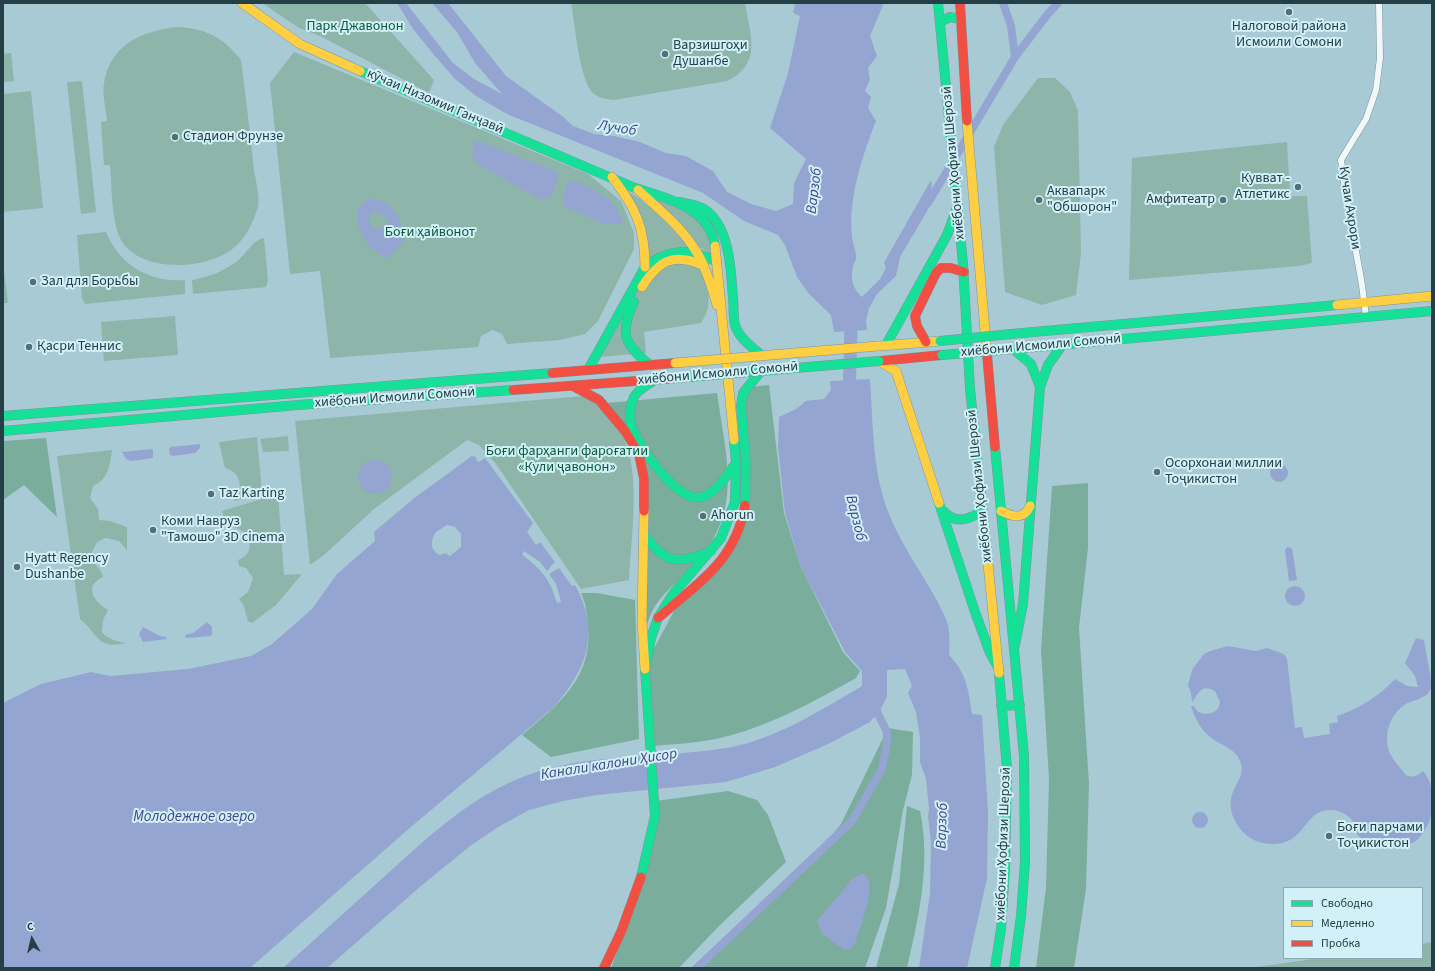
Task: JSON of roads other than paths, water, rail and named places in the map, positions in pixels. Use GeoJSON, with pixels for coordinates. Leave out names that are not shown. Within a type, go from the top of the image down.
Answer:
{"type":"FeatureCollection","features":[{"type":"Feature","properties":{"kind":"main road","name":"кӯчаи Низомии Ганҷавӣ"},"geometry":{"type":"LineString","coordinates":[[242,3],[300,44],[323,55],[635,188]]}},
{"type":"Feature","properties":{"kind":"main road","name":"хиёбони Ҳофизи Шерозӣ"},"geometry":{"type":"LineString","coordinates":[[938,3],[956,179],[964,272],[970,388],[998,667],[1006,770],[1007,839],[1002,922],[995,968]]}},
{"type":"Feature","properties":{"kind":"main road","name":"хиёбони Ҳофизи Шерозӣ"},"geometry":{"type":"LineString","coordinates":[[960,3],[970,153],[1024,756],[1025,812],[1023,885],[1014,968]]}},
{"type":"Feature","properties":{"kind":"main road"},"geometry":{"type":"LineString","coordinates":[[940,22],[945,18],[952,17],[961,19]]}},
{"type":"Feature","properties":{"kind":"main road"},"geometry":{"type":"LineString","coordinates":[[612,177],[634,207],[641,223],[644,236],[645,267]]}},
{"type":"Feature","properties":{"kind":"main road"},"geometry":{"type":"LineString","coordinates":[[635,188],[679,202],[694,205],[708,212],[716,220],[727,246],[737,330],[744,341],[761,355]]}},
{"type":"Feature","properties":{"kind":"main road"},"geometry":{"type":"LineString","coordinates":[[635,188],[680,230],[696,252],[704,266],[721,320]]}},
{"type":"Feature","properties":{"kind":"main road"},"geometry":{"type":"LineString","coordinates":[[645,669],[658,618],[673,594],[722,538],[735,502],[736,463],[721,320],[718,262],[712,235],[706,224],[696,214],[679,202]]}},
{"type":"Feature","properties":{"kind":"main road"},"geometry":{"type":"LineString","coordinates":[[882,346],[947,235],[958,205]]}},
{"type":"Feature","properties":{"kind":"main road"},"geometry":{"type":"LineString","coordinates":[[588,370],[645,267],[652,260],[663,254],[674,251],[696,252],[718,262]]}},
{"type":"Feature","properties":{"kind":"main road"},"geometry":{"type":"LineString","coordinates":[[650,365],[632,350],[624,334],[624,326],[628,314],[648,276],[664,262],[679,258],[690,259],[704,266]]}},
{"type":"Feature","properties":{"kind":"main road"},"geometry":{"type":"LineString","coordinates":[[926,342],[917,326],[915,316],[933,279],[938,271],[944,267],[964,272]]}},
{"type":"Feature","properties":{"kind":"main road","name":"хиёбони Исмоили Сомонӣ"},"geometry":{"type":"LineString","coordinates":[[3,416],[882,346],[1432,296]]}},
{"type":"Feature","properties":{"kind":"main road","name":"хиёбони Исмоили Сомонӣ"},"geometry":{"type":"LineString","coordinates":[[3,431],[298,405],[656,380],[1432,311]]}},
{"type":"Feature","properties":{"kind":"main road"},"geometry":{"type":"LineString","coordinates":[[1015,645],[1023,604],[1031,524],[1030,506],[1040,387],[1048,365],[1063,344]]}},
{"type":"Feature","properties":{"kind":"main road"},"geometry":{"type":"LineString","coordinates":[[1013,349],[1022,354],[1032,365],[1040,387]]}},
{"type":"Feature","properties":{"kind":"main road"},"geometry":{"type":"LineString","coordinates":[[896,371],[900,365],[909,358]]}},
{"type":"Feature","properties":{"kind":"main road"},"geometry":{"type":"LineString","coordinates":[[879,361],[887,364],[896,371],[943,511],[948,534],[983,634],[998,667]]}},
{"type":"Feature","properties":{"kind":"main road"},"geometry":{"type":"LineString","coordinates":[[658,618],[697,585],[729,552],[741,523],[748,495],[741,406],[743,394],[762,371]]}},
{"type":"Feature","properties":{"kind":"main road"},"geometry":{"type":"LineString","coordinates":[[656,380],[639,390],[634,397],[630,416],[631,426],[637,440],[676,489],[686,496],[700,497],[712,491],[736,463]]}},
{"type":"Feature","properties":{"kind":"main road"},"geometry":{"type":"LineString","coordinates":[[572,386],[599,400],[624,431],[639,454],[644,480],[642,622],[655,816],[635,898],[617,944],[604,968]]}},
{"type":"Feature","properties":{"kind":"main road"},"geometry":{"type":"LineString","coordinates":[[1001,511],[1013,517],[1020,517],[1026,514],[1030,506]]}},
{"type":"Feature","properties":{"kind":"main road"},"geometry":{"type":"LineString","coordinates":[[943,511],[951,519],[965,520],[974,517],[982,510]]}},
{"type":"Feature","properties":{"kind":"main road"},"geometry":{"type":"LineString","coordinates":[[644,533],[652,547],[662,556],[672,560],[685,561],[711,551]]}},
{"type":"Feature","properties":{"kind":"main road"},"geometry":{"type":"LineString","coordinates":[[1001,706],[1020,705]]}},
{"type":"Feature","properties":{"kind":"street","name":"Кучаи Ахрори"},"geometry":{"type":"LineString","coordinates":[[1366,317],[1341,160],[1366,119],[1376,90],[1380,58],[1379,3]]}},
{"type":"Feature","properties":{"kind":"water"},"geometry":{"type":"Polygon","coordinates":[[[397,3],[406,3],[453,63],[474,79],[502,94],[475,63],[457,32],[432,3],[448,3],[506,76],[562,116],[573,126],[594,134],[614,136],[640,142],[666,153],[686,156],[713,171],[727,192],[751,204],[776,211],[793,204],[794,183],[806,159],[770,128],[788,73],[800,16],[793,13],[795,3],[884,3],[870,36],[877,56],[868,68],[870,79],[865,91],[871,97],[868,108],[876,121],[861,163],[852,207],[852,237],[856,260],[852,271],[852,280],[856,291],[862,297],[880,279],[886,268],[884,263],[886,259],[931,180],[933,201],[900,257],[896,276],[877,294],[869,308],[866,321],[867,330],[834,332],[831,315],[809,294],[797,277],[785,245],[778,235],[744,221],[703,193],[507,114],[476,96],[455,79],[435,56],[413,29],[397,3]]]}},
{"type":"Feature","properties":{"kind":"water"},"geometry":{"type":"Polygon","coordinates":[[[476,140],[557,172],[558,178],[550,198],[539,199],[475,162],[472,154],[476,140]]]}},
{"type":"Feature","properties":{"kind":"water"},"geometry":{"type":"Polygon","coordinates":[[[576,181],[603,195],[616,207],[624,224],[605,224],[565,207],[562,200],[567,182],[576,181]]]}},
{"type":"Feature","properties":{"kind":"water"},"geometry":{"type":"Polygon","coordinates":[[[368,199],[385,203],[396,212],[399,219],[403,235],[403,243],[387,258],[375,251],[369,245],[357,222],[359,208],[368,199]],[[375,212],[370,214],[370,223],[374,229],[383,228],[388,223],[387,218],[375,212]]]}},
{"type":"Feature","properties":{"kind":"water","name":"Канали калони Ҳисор"},"geometry":{"type":"Polygon","coordinates":[[[870,379],[878,475],[886,506],[899,535],[946,619],[950,646],[949,655],[960,669],[966,682],[972,714],[982,715],[988,813],[987,878],[967,968],[919,968],[930,893],[931,843],[926,779],[920,762],[920,738],[916,712],[908,693],[912,686],[905,669],[887,670],[887,696],[880,711],[870,722],[828,744],[775,767],[726,782],[597,795],[563,801],[529,810],[498,827],[470,846],[421,886],[327,968],[283,968],[434,832],[469,805],[508,783],[552,768],[577,763],[603,759],[707,751],[749,743],[799,722],[862,686],[862,671],[845,652],[801,567],[785,513],[778,447],[779,417],[796,409],[806,401],[824,399],[831,390],[830,381],[870,379]]]}},
{"type":"Feature","properties":{"kind":"water"},"geometry":{"type":"Polygon","coordinates":[[[200,444],[200,448],[195,453],[173,456],[170,455],[169,449],[171,447],[200,444]]]}},
{"type":"Feature","properties":{"kind":"water"},"geometry":{"type":"Polygon","coordinates":[[[153,450],[153,458],[131,461],[126,459],[122,452],[153,450]]]}},
{"type":"Feature","properties":{"kind":"water","name":"Молодежное озеро"},"geometry":{"type":"Polygon","coordinates":[[[472,456],[476,457],[477,461],[479,462],[485,458],[533,523],[527,532],[536,545],[540,542],[555,562],[547,571],[540,562],[524,551],[522,555],[544,575],[551,587],[557,603],[561,602],[556,584],[549,574],[559,568],[572,586],[575,585],[583,602],[587,619],[587,649],[582,664],[575,679],[554,707],[412,826],[250,968],[3,968],[3,703],[41,684],[91,672],[111,676],[188,669],[251,656],[272,644],[312,609],[337,574],[375,541],[374,532],[413,499],[472,456]],[[447,525],[436,532],[432,542],[434,551],[440,555],[445,553],[450,556],[461,547],[461,534],[455,527],[447,525]]]}},
{"type":"Feature","properties":{"kind":"water"},"geometry":{"type":"Polygon","coordinates":[[[375,460],[387,465],[392,477],[387,489],[375,494],[363,489],[358,477],[363,465],[375,460]]]}},
{"type":"Feature","properties":{"kind":"water"},"geometry":{"type":"Polygon","coordinates":[[[1279,464],[1285,467],[1288,473],[1285,479],[1279,482],[1273,479],[1270,473],[1273,467],[1279,464]]]}},
{"type":"Feature","properties":{"kind":"water"},"geometry":{"type":"Polygon","coordinates":[[[1287,547],[1292,548],[1297,580],[1289,581],[1285,550],[1287,547]]]}},
{"type":"Feature","properties":{"kind":"water"},"geometry":{"type":"Polygon","coordinates":[[[1295,586],[1302,589],[1305,596],[1302,603],[1295,606],[1288,603],[1285,596],[1288,589],[1295,586]]]}},
{"type":"Feature","properties":{"kind":"water"},"geometry":{"type":"Polygon","coordinates":[[[207,622],[212,627],[212,635],[186,638],[185,635],[193,633],[207,622]]]}},
{"type":"Feature","properties":{"kind":"water"},"geometry":{"type":"Polygon","coordinates":[[[143,627],[160,636],[166,637],[167,639],[143,642],[139,634],[143,627]]]}},
{"type":"Feature","properties":{"kind":"water"},"geometry":{"type":"Polygon","coordinates":[[[1416,638],[1424,640],[1431,688],[1427,694],[1406,704],[1395,714],[1388,728],[1387,743],[1392,757],[1405,774],[1415,776],[1423,771],[1430,783],[1432,796],[1431,815],[1421,836],[1417,840],[1404,846],[1386,847],[1369,844],[1358,835],[1354,823],[1349,817],[1341,812],[1333,810],[1321,812],[1314,816],[1299,833],[1285,842],[1275,844],[1263,843],[1254,840],[1242,831],[1234,820],[1231,808],[1233,791],[1239,780],[1242,769],[1239,759],[1236,754],[1214,740],[1203,730],[1196,719],[1191,706],[1194,706],[1198,712],[1208,714],[1218,709],[1220,702],[1215,691],[1206,688],[1200,691],[1192,702],[1188,685],[1192,670],[1203,655],[1210,651],[1228,646],[1256,651],[1267,648],[1284,654],[1287,659],[1295,728],[1302,727],[1304,738],[1330,734],[1329,724],[1338,722],[1337,716],[1353,710],[1368,701],[1395,679],[1407,686],[1418,687],[1415,676],[1405,663],[1416,638]]]}},
{"type":"Feature","properties":{"kind":"water"},"geometry":{"type":"Polygon","coordinates":[[[1200,812],[1206,814],[1208,820],[1206,826],[1200,828],[1194,826],[1192,820],[1194,814],[1200,812]]]}},
{"type":"Feature","properties":{"kind":"water"},"geometry":{"type":"Polygon","coordinates":[[[860,874],[864,874],[868,879],[869,897],[867,907],[855,944],[851,949],[844,950],[822,934],[817,921],[853,878],[860,874]]]}},
{"type":"Feature","properties":{"kind":"waterway"},"geometry":{"type":"LineString","coordinates":[[1003,3],[1011,26],[1015,57]]}},
{"type":"Feature","properties":{"kind":"waterway"},"geometry":{"type":"LineString","coordinates":[[928,203],[1015,57],[1058,3]]}},
{"type":"Feature","properties":{"kind":"waterway","name":"Варзоб"},"geometry":{"type":"LineString","coordinates":[[845,314],[851,327],[849,397]]}},
{"type":"Feature","properties":{"kind":"waterway"},"geometry":{"type":"LineString","coordinates":[[697,968],[852,821],[882,769],[887,743],[887,732],[873,704]]}},
{"type":"Feature","properties":{"kind":"place","name":"Налоговой района Исмоили Сомони"},"geometry":{"type":"Point","coordinates":[1289,12]}},
{"type":"Feature","properties":{"kind":"place","name":"Варзишгоҳи Душанбе"},"geometry":{"type":"Point","coordinates":[665,54]}},
{"type":"Feature","properties":{"kind":"place","name":"Стадион Фрунзе"},"geometry":{"type":"Point","coordinates":[175,137]}},
{"type":"Feature","properties":{"kind":"place","name":"Кувват - Атлетикс"},"geometry":{"type":"Point","coordinates":[1298,187]}},
{"type":"Feature","properties":{"kind":"place","name":"Аквапарк \"Обшорон\""},"geometry":{"type":"Point","coordinates":[1039,200]}},
{"type":"Feature","properties":{"kind":"place","name":"Aмфитеатр"},"geometry":{"type":"Point","coordinates":[1223,200]}},
{"type":"Feature","properties":{"kind":"place","name":"Зал для Борьбы"},"geometry":{"type":"Point","coordinates":[33,282]}},
{"type":"Feature","properties":{"kind":"place","name":"Қасри Теннис"},"geometry":{"type":"Point","coordinates":[29,347]}},
{"type":"Feature","properties":{"kind":"place","name":"Осорхонаи миллии Тоҷикистон"},"geometry":{"type":"Point","coordinates":[1157,472]}},
{"type":"Feature","properties":{"kind":"place","name":"Taz Karting"},"geometry":{"type":"Point","coordinates":[211,494]}},
{"type":"Feature","properties":{"kind":"place","name":"Ahorun"},"geometry":{"type":"Point","coordinates":[703,516]}},
{"type":"Feature","properties":{"kind":"place","name":"Коми Навруз \"Тамошо\" 3D cinema"},"geometry":{"type":"Point","coordinates":[153,530]}},
{"type":"Feature","properties":{"kind":"place","name":"Hyatt Regency Dushanbe"},"geometry":{"type":"Point","coordinates":[17,567]}},
{"type":"Feature","properties":{"kind":"place","name":"Боғи парчами Тоҷикистон"},"geometry":{"type":"Point","coordinates":[1329,836]}},
{"type":"Feature","properties":{"kind":"park label","name":"Парк Джавонон"},"geometry":{"type":"Point","coordinates":[355,27]}},
{"type":"Feature","properties":{"kind":"park label","name":"Боғи ҳайвонот"},"geometry":{"type":"Point","coordinates":[430,233]}},
{"type":"Feature","properties":{"kind":"park label","name":"Боғи фарҳанги фароғатии «Кули ҷавонон»"},"geometry":{"type":"Point","coordinates":[567,460]}},
{"type":"Feature","properties":{"kind":"water label","name":"Лучоб"},"geometry":{"type":"Point","coordinates":[617,129]}}]}
